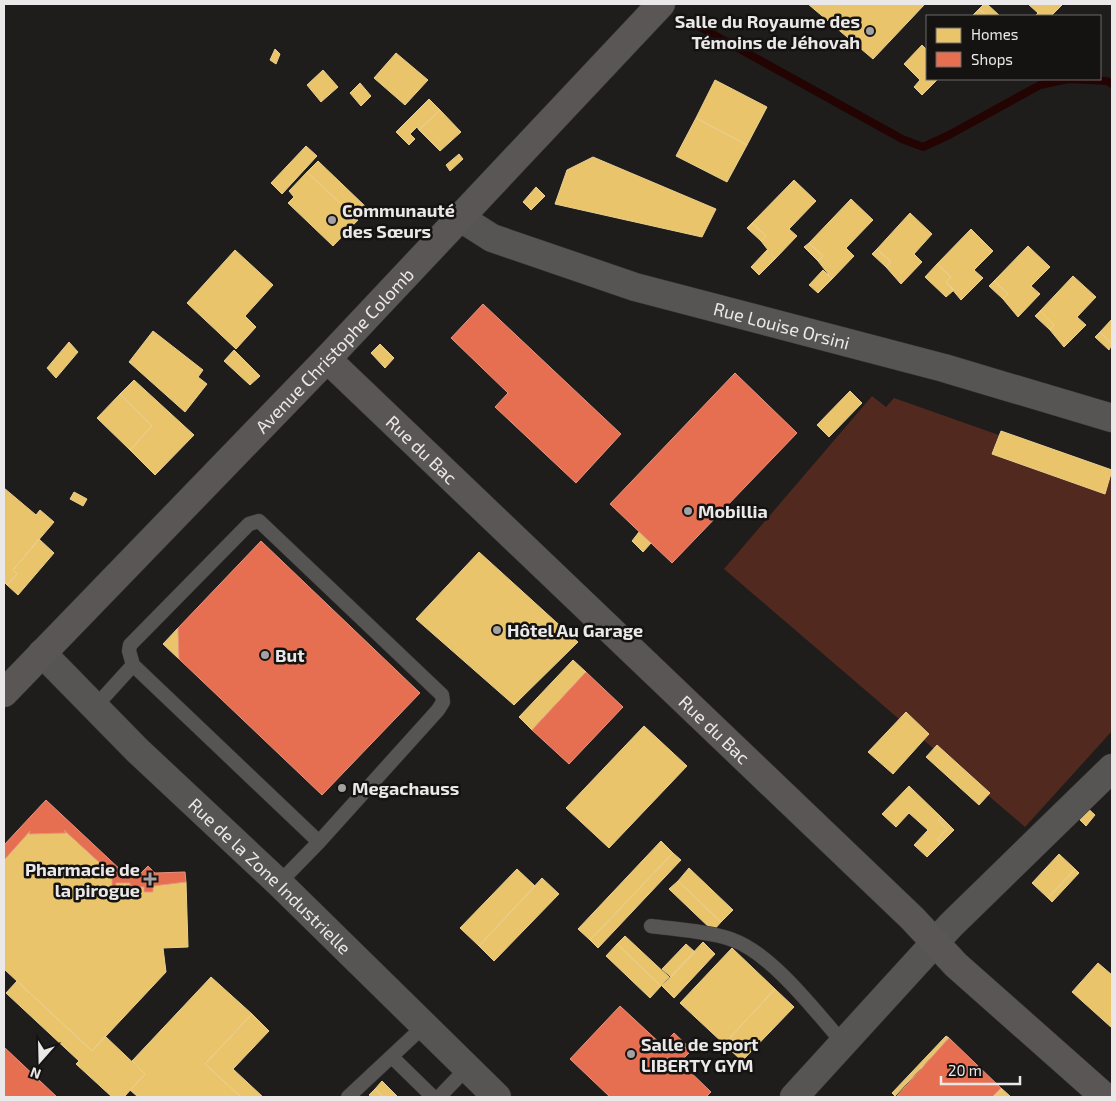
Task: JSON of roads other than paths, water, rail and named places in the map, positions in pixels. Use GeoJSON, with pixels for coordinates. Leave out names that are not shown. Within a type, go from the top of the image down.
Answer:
{"type":"FeatureCollection","features":[{"type":"Feature","properties":{"kind":"street","name":"Avenue Christophe Colomb"},"geometry":{"type":"LineString","coordinates":[[4,693],[327,359],[660,4]]}},
{"type":"Feature","properties":{"kind":"street","name":"Rue Louise Orsini"},"geometry":{"type":"LineString","coordinates":[[459,217],[492,238],[635,287],[944,368],[1112,418]]}},
{"type":"Feature","properties":{"kind":"street","name":"Rue du Bac"},"geometry":{"type":"LineString","coordinates":[[327,359],[912,918],[935,944],[1105,1097]]}},
{"type":"Feature","properties":{"kind":"street","name":"Rue de la Zone Industrielle"},"geometry":{"type":"LineString","coordinates":[[42,653],[94,708],[279,883],[497,1097]]}},
{"type":"Feature","properties":{"kind":"street"},"geometry":{"type":"LineString","coordinates":[[794,1097],[951,925],[1112,768]]}},
{"type":"Feature","properties":{"kind":"lane"},"geometry":{"type":"LineString","coordinates":[[279,883],[319,842],[438,710],[443,702],[442,695],[259,522],[249,524],[130,645],[129,651],[133,665],[319,842]]}},
{"type":"Feature","properties":{"kind":"lane"},"geometry":{"type":"LineString","coordinates":[[94,708],[133,665]]}},
{"type":"Feature","properties":{"kind":"lane"},"geometry":{"type":"LineString","coordinates":[[650,926],[733,939],[753,950],[777,970],[844,1044]]}},
{"type":"Feature","properties":{"kind":"lane"},"geometry":{"type":"LineString","coordinates":[[348,1097],[424,1026]]}},
{"type":"Feature","properties":{"kind":"lane"},"geometry":{"type":"LineString","coordinates":[[392,1057],[433,1097]]}},
{"type":"Feature","properties":{"kind":"lane"},"geometry":{"type":"LineString","coordinates":[[439,1097],[467,1068]]}},
{"type":"Feature","properties":{"kind":"waterway"},"geometry":{"type":"LineString","coordinates":[[689,21],[902,139],[923,147],[949,135],[1040,85],[1064,80]]}},
{"type":"Feature","properties":{"kind":"waterway"},"geometry":{"type":"LineString","coordinates":[[1088,80],[1107,81],[1112,84]]}},
{"type":"Feature","properties":{"kind":"place","name":"Salle du Royaume des Témoins de Jéhovah"},"geometry":{"type":"Point","coordinates":[870,31]}},
{"type":"Feature","properties":{"kind":"place","name":"Communauté des Sœurs"},"geometry":{"type":"Point","coordinates":[332,220]}},
{"type":"Feature","properties":{"kind":"place","name":"Mobillia"},"geometry":{"type":"Point","coordinates":[688,511]}},
{"type":"Feature","properties":{"kind":"place","name":"Hôtel Au Garage"},"geometry":{"type":"Point","coordinates":[497,630]}},
{"type":"Feature","properties":{"kind":"place","name":"But"},"geometry":{"type":"Point","coordinates":[265,655]}},
{"type":"Feature","properties":{"kind":"place","name":"Megachauss"},"geometry":{"type":"Point","coordinates":[342,788]}},
{"type":"Feature","properties":{"kind":"place","name":"Pharmacie de la pirogue"},"geometry":{"type":"Point","coordinates":[150,879]}},
{"type":"Feature","properties":{"kind":"place","name":"Salle de sport LIBERTY GYM"},"geometry":{"type":"Point","coordinates":[631,1054]}}]}
